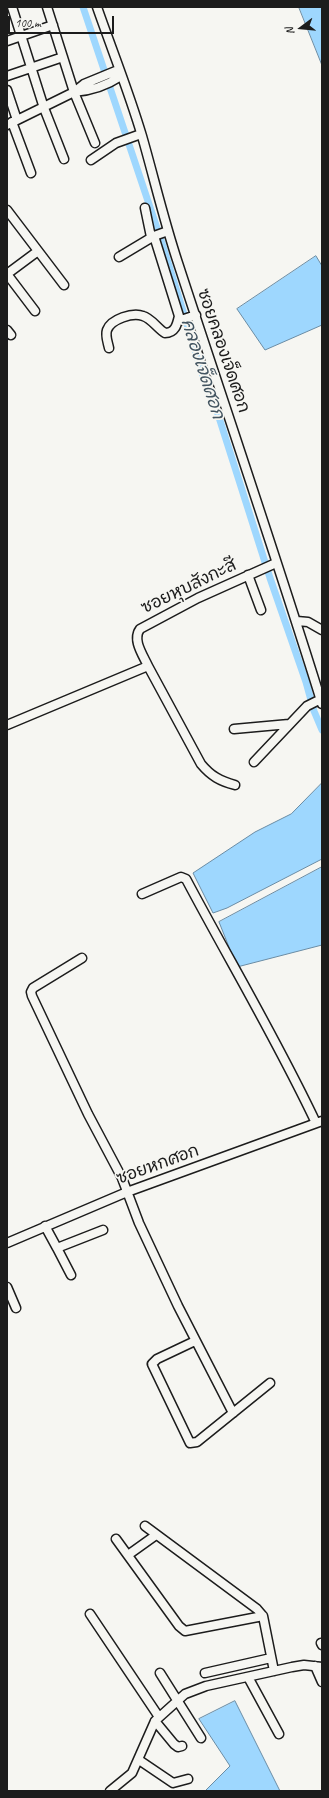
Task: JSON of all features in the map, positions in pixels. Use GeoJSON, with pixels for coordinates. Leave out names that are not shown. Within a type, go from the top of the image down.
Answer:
{"type":"FeatureCollection","features":[{"type":"Feature","properties":{"kind":"street"},"geometry":{"type":"LineString","coordinates":[[12,7],[44,108],[64,159]]}},
{"type":"Feature","properties":{"kind":"street"},"geometry":{"type":"LineString","coordinates":[[47,7],[74,92],[95,143]]}},
{"type":"Feature","properties":{"kind":"street","name":"ซอยคลองเจ็ดศอก"},"geometry":{"type":"LineString","coordinates":[[97,7],[116,75],[138,134],[158,234],[195,316],[271,565],[297,621],[317,702]]}},
{"type":"Feature","properties":{"kind":"street"},"geometry":{"type":"LineString","coordinates":[[7,41],[53,25]]}},
{"type":"Feature","properties":{"kind":"street"},"geometry":{"type":"LineString","coordinates":[[7,76],[63,57]]}},
{"type":"Feature","properties":{"kind":"street"},"geometry":{"type":"LineString","coordinates":[[12,122],[44,108],[74,92],[84,84],[100,78],[116,75]]}},
{"type":"Feature","properties":{"kind":"street"},"geometry":{"type":"LineString","coordinates":[[74,92],[86,92],[102,86],[116,75]]}},
{"type":"Feature","properties":{"kind":"street"},"geometry":{"type":"LineString","coordinates":[[7,90],[12,122],[31,173]]}},
{"type":"Feature","properties":{"kind":"street"},"geometry":{"type":"LineString","coordinates":[[91,160],[116,143],[138,134]]}},
{"type":"Feature","properties":{"kind":"street"},"geometry":{"type":"LineString","coordinates":[[145,208],[158,234],[181,320]]}},
{"type":"Feature","properties":{"kind":"street"},"geometry":{"type":"LineString","coordinates":[[7,211],[64,285]]}},
{"type":"Feature","properties":{"kind":"street"},"geometry":{"type":"LineString","coordinates":[[119,257],[158,234]]}},
{"type":"Feature","properties":{"kind":"street"},"geometry":{"type":"LineString","coordinates":[[35,311],[7,274],[38,251]]}},
{"type":"Feature","properties":{"kind":"street"},"geometry":{"type":"LineString","coordinates":[[109,348],[106,337],[107,329],[127,316],[137,314],[145,316],[165,333],[170,333],[177,327],[181,320],[195,316]]}},
{"type":"Feature","properties":{"kind":"street","name":"ซอยหุบสังกะสี"},"geometry":{"type":"LineString","coordinates":[[148,666],[137,642],[136,637],[140,628],[198,598],[271,565]]}},
{"type":"Feature","properties":{"kind":"street"},"geometry":{"type":"LineString","coordinates":[[248,575],[261,610]]}},
{"type":"Feature","properties":{"kind":"street"},"geometry":{"type":"LineString","coordinates":[[297,621],[308,622],[322,630]]}},
{"type":"Feature","properties":{"kind":"street"},"geometry":{"type":"LineString","coordinates":[[7,725],[148,666],[201,764],[209,774],[220,781],[235,785]]}},
{"type":"Feature","properties":{"kind":"street"},"geometry":{"type":"LineString","coordinates":[[254,762],[289,724],[317,702]]}},
{"type":"Feature","properties":{"kind":"street"},"geometry":{"type":"LineString","coordinates":[[234,729],[289,724]]}},
{"type":"Feature","properties":{"kind":"street"},"geometry":{"type":"LineString","coordinates":[[142,894],[181,877],[186,878],[230,962],[276,1042],[319,1122]]}},
{"type":"Feature","properties":{"kind":"street"},"geometry":{"type":"LineString","coordinates":[[82,958],[38,984],[31,992],[88,1114],[122,1178],[142,1230],[195,1341],[233,1413]]}},
{"type":"Feature","properties":{"kind":"street","name":"ซอยหกศอก"},"geometry":{"type":"LineString","coordinates":[[7,1243],[126,1189],[319,1122]]}},
{"type":"Feature","properties":{"kind":"street"},"geometry":{"type":"LineString","coordinates":[[45,1226],[71,1274]]}},
{"type":"Feature","properties":{"kind":"street"},"geometry":{"type":"LineString","coordinates":[[57,1248],[103,1230]]}},
{"type":"Feature","properties":{"kind":"street"},"geometry":{"type":"LineString","coordinates":[[7,1287],[16,1308]]}},
{"type":"Feature","properties":{"kind":"street"},"geometry":{"type":"LineString","coordinates":[[195,1341],[157,1359],[152,1364],[188,1441],[192,1444],[197,1442],[270,1383]]}},
{"type":"Feature","properties":{"kind":"street"},"geometry":{"type":"LineString","coordinates":[[145,1526],[257,1609],[263,1616],[274,1671]]}},
{"type":"Feature","properties":{"kind":"street"},"geometry":{"type":"LineString","coordinates":[[128,1555],[156,1535]]}},
{"type":"Feature","properties":{"kind":"street"},"geometry":{"type":"LineString","coordinates":[[116,1539],[179,1626],[185,1631],[263,1616]]}},
{"type":"Feature","properties":{"kind":"street"},"geometry":{"type":"LineString","coordinates":[[90,1614],[174,1744],[178,1747],[182,1746]]}},
{"type":"Feature","properties":{"kind":"street"},"geometry":{"type":"LineString","coordinates":[[204,1673],[271,1658]]}},
{"type":"Feature","properties":{"kind":"street"},"geometry":{"type":"LineString","coordinates":[[110,1791],[132,1773],[157,1719],[177,1700],[194,1690],[248,1676],[304,1665],[319,1667],[322,1682]]}},
{"type":"Feature","properties":{"kind":"street"},"geometry":{"type":"LineString","coordinates":[[160,1673],[201,1738]]}},
{"type":"Feature","properties":{"kind":"street"},"geometry":{"type":"LineString","coordinates":[[248,1676],[279,1734]]}},
{"type":"Feature","properties":{"kind":"street"},"geometry":{"type":"LineString","coordinates":[[139,1760],[173,1783],[188,1779]]}},
{"type":"Feature","properties":{"kind":"water"},"geometry":{"type":"Polygon","coordinates":[[[299,7],[322,7],[322,65],[299,7]]]}},
{"type":"Feature","properties":{"kind":"water"},"geometry":{"type":"Polygon","coordinates":[[[316,256],[322,266],[322,325],[265,350],[237,309],[316,256]]]}},
{"type":"Feature","properties":{"kind":"water"},"geometry":{"type":"Polygon","coordinates":[[[322,783],[322,859],[227,908],[213,913],[193,873],[255,832],[291,814],[322,783]]]}},
{"type":"Feature","properties":{"kind":"water"},"geometry":{"type":"Polygon","coordinates":[[[322,867],[322,945],[237,967],[219,922],[322,867]]]}},
{"type":"Feature","properties":{"kind":"water"},"geometry":{"type":"Polygon","coordinates":[[[235,1701],[280,1791],[205,1791],[230,1766],[199,1719],[235,1701]]]}},
{"type":"Feature","properties":{"kind":"waterway","name":"คลองเจ็ดศอก"},"geometry":{"type":"LineString","coordinates":[[83,7],[162,243],[207,389],[216,408],[270,578],[306,682],[314,711],[322,730]]}}]}
